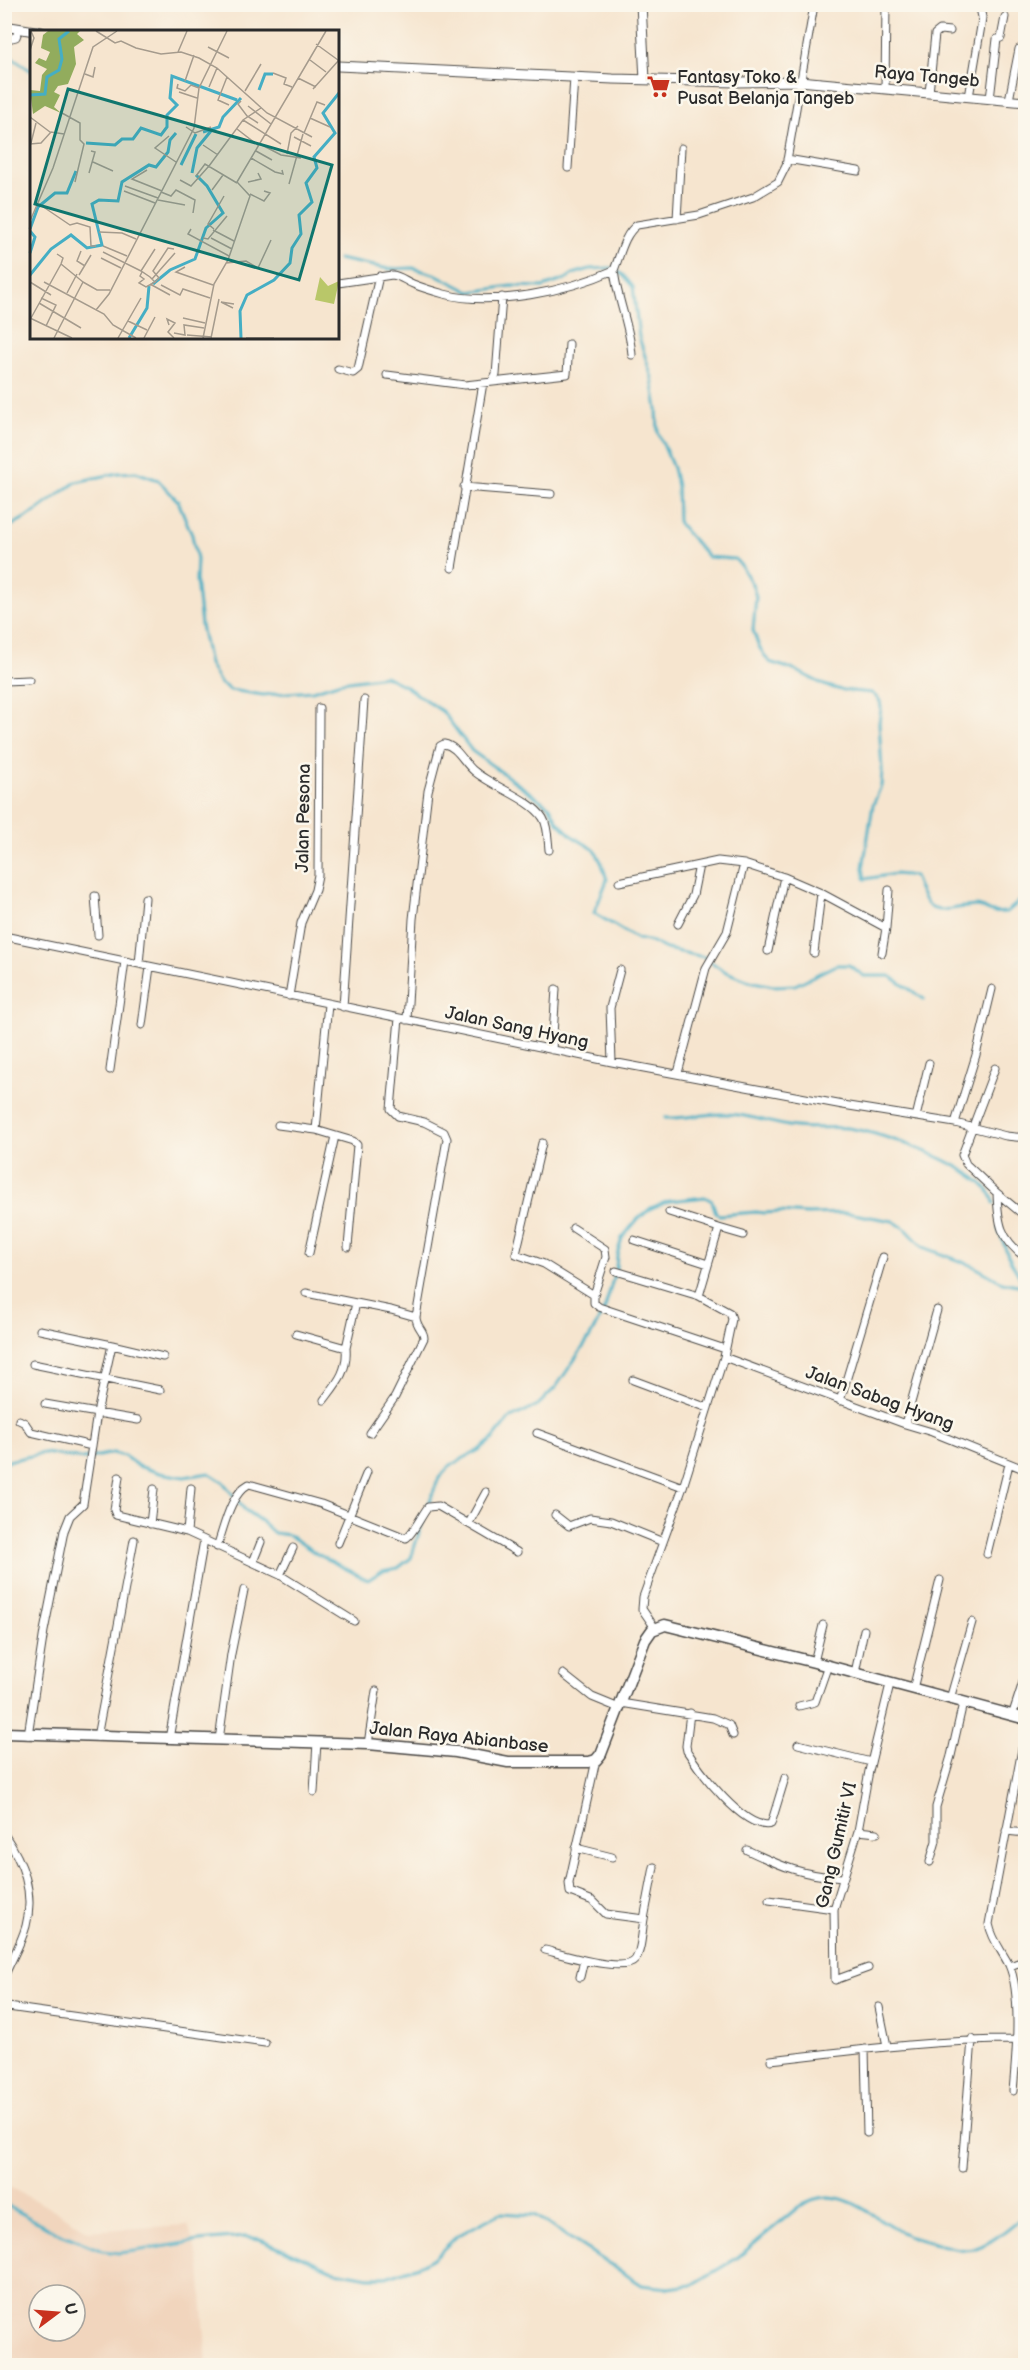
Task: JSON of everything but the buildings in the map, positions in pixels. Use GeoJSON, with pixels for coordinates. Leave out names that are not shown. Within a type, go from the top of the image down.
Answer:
{"type":"FeatureCollection","features":[{"type":"Feature","properties":{"kind":"main road"},"geometry":{"type":"LineString","coordinates":[[596,1760],[601,1754],[645,1640],[655,1628],[666,1625],[855,1672],[890,1684],[1026,1719]]}},
{"type":"Feature","properties":{"kind":"main road","name":"Jalan Raya Abianbase"},"geometry":{"type":"LineString","coordinates":[[4,1733],[368,1744],[456,1752],[508,1762],[562,1764],[596,1760]]}},
{"type":"Feature","properties":{"kind":"street"},"geometry":{"type":"LineString","coordinates":[[640,4],[645,80]]}},
{"type":"Feature","properties":{"kind":"street"},"geometry":{"type":"LineString","coordinates":[[885,89],[886,4]]}},
{"type":"Feature","properties":{"kind":"street"},"geometry":{"type":"LineString","coordinates":[[969,97],[981,26],[980,4]]}},
{"type":"Feature","properties":{"kind":"street"},"geometry":{"type":"LineString","coordinates":[[632,355],[614,270],[633,228],[642,224],[699,215],[753,197],[778,182],[787,159],[813,10]]}},
{"type":"Feature","properties":{"kind":"street"},"geometry":{"type":"LineString","coordinates":[[990,99],[997,39],[1000,38],[1005,17]]}},
{"type":"Feature","properties":{"kind":"street"},"geometry":{"type":"LineString","coordinates":[[4,26],[30,30]]}},
{"type":"Feature","properties":{"kind":"street"},"geometry":{"type":"LineString","coordinates":[[4,40],[15,37],[19,29]]}},
{"type":"Feature","properties":{"kind":"street"},"geometry":{"type":"LineString","coordinates":[[929,93],[935,34],[940,30],[950,31]]}},
{"type":"Feature","properties":{"kind":"street"},"geometry":{"type":"LineString","coordinates":[[1009,100],[1019,49]]}},
{"type":"Feature","properties":{"kind":"street","name":"Raya Tangeb"},"geometry":{"type":"LineString","coordinates":[[339,66],[574,78],[736,82],[801,81],[1026,102]]}},
{"type":"Feature","properties":{"kind":"street"},"geometry":{"type":"LineString","coordinates":[[568,168],[574,78]]}},
{"type":"Feature","properties":{"kind":"street"},"geometry":{"type":"LineString","coordinates":[[678,219],[681,148]]}},
{"type":"Feature","properties":{"kind":"street"},"geometry":{"type":"LineString","coordinates":[[787,159],[858,171]]}},
{"type":"Feature","properties":{"kind":"street"},"geometry":{"type":"LineString","coordinates":[[339,284],[379,276],[401,276],[410,283],[445,294],[479,299],[550,292],[593,280],[614,270]]}},
{"type":"Feature","properties":{"kind":"street"},"geometry":{"type":"LineString","coordinates":[[338,369],[352,373],[358,369],[379,276]]}},
{"type":"Feature","properties":{"kind":"street"},"geometry":{"type":"LineString","coordinates":[[492,382],[496,375],[502,297]]}},
{"type":"Feature","properties":{"kind":"street"},"geometry":{"type":"LineString","coordinates":[[387,375],[465,385],[567,374],[569,344]]}},
{"type":"Feature","properties":{"kind":"street"},"geometry":{"type":"LineString","coordinates":[[452,568],[483,383]]}},
{"type":"Feature","properties":{"kind":"street"},"geometry":{"type":"LineString","coordinates":[[464,487],[550,494]]}},
{"type":"Feature","properties":{"kind":"street"},"geometry":{"type":"LineString","coordinates":[[4,681],[29,680]]}},
{"type":"Feature","properties":{"kind":"street"},"geometry":{"type":"LineString","coordinates":[[343,1007],[364,700]]}},
{"type":"Feature","properties":{"kind":"street","name":"Jalan Pesona"},"geometry":{"type":"LineString","coordinates":[[289,996],[301,923],[315,890],[318,875],[319,708]]}},
{"type":"Feature","properties":{"kind":"street"},"geometry":{"type":"LineString","coordinates":[[407,1020],[413,920],[423,830],[428,791],[440,746],[444,744],[452,746],[472,770],[494,786],[523,800],[542,816],[546,826],[549,850]]}},
{"type":"Feature","properties":{"kind":"street"},"geometry":{"type":"LineString","coordinates":[[619,882],[726,861],[744,864],[784,877],[821,893],[886,928]]}},
{"type":"Feature","properties":{"kind":"street"},"geometry":{"type":"LineString","coordinates":[[678,1073],[706,968],[727,932],[744,864]]}},
{"type":"Feature","properties":{"kind":"street"},"geometry":{"type":"LineString","coordinates":[[678,924],[693,895],[699,865]]}},
{"type":"Feature","properties":{"kind":"street"},"geometry":{"type":"LineString","coordinates":[[768,951],[784,877]]}},
{"type":"Feature","properties":{"kind":"street"},"geometry":{"type":"LineString","coordinates":[[882,953],[889,890]]}},
{"type":"Feature","properties":{"kind":"street"},"geometry":{"type":"LineString","coordinates":[[814,953],[821,893]]}},
{"type":"Feature","properties":{"kind":"street"},"geometry":{"type":"LineString","coordinates":[[95,896],[98,935]]}},
{"type":"Feature","properties":{"kind":"street"},"geometry":{"type":"LineString","coordinates":[[139,964],[144,898]]}},
{"type":"Feature","properties":{"kind":"street","name":"Jalan Sang Hyang"},"geometry":{"type":"LineString","coordinates":[[4,936],[612,1062],[843,1105],[955,1123],[996,1134],[1026,1138]]}},
{"type":"Feature","properties":{"kind":"street"},"geometry":{"type":"LineString","coordinates":[[110,1070],[124,961]]}},
{"type":"Feature","properties":{"kind":"street"},"geometry":{"type":"LineString","coordinates":[[142,1025],[150,967]]}},
{"type":"Feature","properties":{"kind":"street"},"geometry":{"type":"LineString","coordinates":[[612,1062],[610,1008],[620,970]]}},
{"type":"Feature","properties":{"kind":"street"},"geometry":{"type":"LineString","coordinates":[[552,1050],[556,989]]}},
{"type":"Feature","properties":{"kind":"street"},"geometry":{"type":"LineString","coordinates":[[955,1123],[976,1055],[992,989]]}},
{"type":"Feature","properties":{"kind":"street"},"geometry":{"type":"LineString","coordinates":[[316,1131],[328,1004]]}},
{"type":"Feature","properties":{"kind":"street"},"geometry":{"type":"LineString","coordinates":[[370,1433],[395,1397],[424,1338],[416,1325],[416,1317],[447,1139],[444,1132],[424,1122],[398,1116],[391,1109],[399,1018]]}},
{"type":"Feature","properties":{"kind":"street"},"geometry":{"type":"LineString","coordinates":[[916,1116],[929,1063]]}},
{"type":"Feature","properties":{"kind":"street"},"geometry":{"type":"LineString","coordinates":[[995,1068],[966,1141],[963,1158],[966,1164],[1026,1217]]}},
{"type":"Feature","properties":{"kind":"street"},"geometry":{"type":"LineString","coordinates":[[278,1125],[316,1131],[353,1141],[357,1145],[348,1247]]}},
{"type":"Feature","properties":{"kind":"street"},"geometry":{"type":"LineString","coordinates":[[309,1253],[335,1136]]}},
{"type":"Feature","properties":{"kind":"street","name":"Jalan Sabag Hyang"},"geometry":{"type":"LineString","coordinates":[[542,1143],[516,1254],[544,1264],[594,1295],[594,1303],[599,1307],[724,1353],[840,1401],[932,1432],[1026,1470]]}},
{"type":"Feature","properties":{"kind":"street"},"geometry":{"type":"LineString","coordinates":[[997,1193],[998,1219],[1004,1236],[1011,1247],[1026,1258]]}},
{"type":"Feature","properties":{"kind":"street"},"geometry":{"type":"LineString","coordinates":[[669,1212],[743,1235]]}},
{"type":"Feature","properties":{"kind":"street"},"geometry":{"type":"LineString","coordinates":[[573,1228],[605,1249],[606,1257],[594,1295]]}},
{"type":"Feature","properties":{"kind":"street"},"geometry":{"type":"LineString","coordinates":[[699,1296],[719,1228]]}},
{"type":"Feature","properties":{"kind":"street"},"geometry":{"type":"LineString","coordinates":[[634,1240],[708,1264]]}},
{"type":"Feature","properties":{"kind":"street"},"geometry":{"type":"LineString","coordinates":[[840,1401],[883,1257]]}},
{"type":"Feature","properties":{"kind":"street"},"geometry":{"type":"LineString","coordinates":[[616,1271],[699,1296],[731,1315],[732,1322],[683,1487],[641,1606],[655,1628]]}},
{"type":"Feature","properties":{"kind":"street"},"geometry":{"type":"LineString","coordinates":[[306,1293],[416,1317]]}},
{"type":"Feature","properties":{"kind":"street"},"geometry":{"type":"LineString","coordinates":[[324,1400],[343,1373],[356,1303]]}},
{"type":"Feature","properties":{"kind":"street"},"geometry":{"type":"LineString","coordinates":[[905,1424],[937,1310]]}},
{"type":"Feature","properties":{"kind":"street"},"geometry":{"type":"LineString","coordinates":[[40,1330],[163,1357]]}},
{"type":"Feature","properties":{"kind":"street"},"geometry":{"type":"LineString","coordinates":[[297,1334],[346,1348]]}},
{"type":"Feature","properties":{"kind":"street"},"geometry":{"type":"LineString","coordinates":[[28,1735],[44,1631],[64,1532],[70,1516],[83,1504],[97,1413],[112,1345]]}},
{"type":"Feature","properties":{"kind":"street"},"geometry":{"type":"LineString","coordinates":[[33,1364],[160,1390]]}},
{"type":"Feature","properties":{"kind":"street"},"geometry":{"type":"LineString","coordinates":[[633,1380],[708,1408]]}},
{"type":"Feature","properties":{"kind":"street"},"geometry":{"type":"LineString","coordinates":[[45,1404],[138,1420]]}},
{"type":"Feature","properties":{"kind":"street"},"geometry":{"type":"LineString","coordinates":[[19,1420],[26,1423],[31,1432],[91,1448]]}},
{"type":"Feature","properties":{"kind":"street"},"geometry":{"type":"LineString","coordinates":[[537,1433],[683,1487]]}},
{"type":"Feature","properties":{"kind":"street"},"geometry":{"type":"LineString","coordinates":[[987,1554],[1009,1464]]}},
{"type":"Feature","properties":{"kind":"street"},"geometry":{"type":"LineString","coordinates":[[338,1543],[367,1472]]}},
{"type":"Feature","properties":{"kind":"street"},"geometry":{"type":"LineString","coordinates":[[118,1477],[114,1512],[116,1515],[187,1532],[280,1575],[354,1621]]}},
{"type":"Feature","properties":{"kind":"street"},"geometry":{"type":"LineString","coordinates":[[218,1547],[237,1495],[245,1485],[256,1485],[321,1504],[406,1538],[411,1535],[428,1507],[438,1506],[517,1552]]}},
{"type":"Feature","properties":{"kind":"street"},"geometry":{"type":"LineString","coordinates":[[187,1532],[191,1488]]}},
{"type":"Feature","properties":{"kind":"street"},"geometry":{"type":"LineString","coordinates":[[150,1524],[154,1489]]}},
{"type":"Feature","properties":{"kind":"street"},"geometry":{"type":"LineString","coordinates":[[469,1523],[486,1492]]}},
{"type":"Feature","properties":{"kind":"street"},"geometry":{"type":"LineString","coordinates":[[555,1515],[569,1526],[590,1518],[611,1521],[663,1542]]}},
{"type":"Feature","properties":{"kind":"street"},"geometry":{"type":"LineString","coordinates":[[97,1737],[134,1540]]}},
{"type":"Feature","properties":{"kind":"street"},"geometry":{"type":"LineString","coordinates":[[169,1739],[204,1540]]}},
{"type":"Feature","properties":{"kind":"street"},"geometry":{"type":"LineString","coordinates":[[253,1562],[261,1542]]}},
{"type":"Feature","properties":{"kind":"street"},"geometry":{"type":"LineString","coordinates":[[280,1575],[293,1548]]}},
{"type":"Feature","properties":{"kind":"street"},"geometry":{"type":"LineString","coordinates":[[913,1689],[940,1580]]}},
{"type":"Feature","properties":{"kind":"street"},"geometry":{"type":"LineString","coordinates":[[219,1740],[231,1653],[244,1590]]}},
{"type":"Feature","properties":{"kind":"street"},"geometry":{"type":"LineString","coordinates":[[950,1699],[972,1622]]}},
{"type":"Feature","properties":{"kind":"street"},"geometry":{"type":"LineString","coordinates":[[814,1662],[823,1625]]}},
{"type":"Feature","properties":{"kind":"street"},"geometry":{"type":"LineString","coordinates":[[855,1672],[864,1630]]}},
{"type":"Feature","properties":{"kind":"street"},"geometry":{"type":"LineString","coordinates":[[799,1706],[815,1702],[828,1665]]}},
{"type":"Feature","properties":{"kind":"street"},"geometry":{"type":"LineString","coordinates":[[1012,1716],[1026,1673]]}},
{"type":"Feature","properties":{"kind":"street"},"geometry":{"type":"LineString","coordinates":[[563,1674],[592,1697],[620,1705],[690,1713],[723,1721],[729,1725],[733,1735]]}},
{"type":"Feature","properties":{"kind":"street","name":"Gang Gumitir VI"},"geometry":{"type":"LineString","coordinates":[[868,1968],[835,1980],[834,1909],[858,1831],[871,1762],[890,1684]]}},
{"type":"Feature","properties":{"kind":"street"},"geometry":{"type":"LineString","coordinates":[[368,1744],[376,1691]]}},
{"type":"Feature","properties":{"kind":"street"},"geometry":{"type":"LineString","coordinates":[[930,1862],[936,1841],[936,1807],[951,1756],[963,1702]]}},
{"type":"Feature","properties":{"kind":"street"},"geometry":{"type":"LineString","coordinates":[[690,1713],[687,1751],[718,1793],[743,1815],[764,1825],[771,1824],[785,1778]]}},
{"type":"Feature","properties":{"kind":"street"},"geometry":{"type":"LineString","coordinates":[[1013,2091],[1017,2040],[1015,1993],[1010,1966],[999,1950],[988,1923],[1026,1728]]}},
{"type":"Feature","properties":{"kind":"street"},"geometry":{"type":"LineString","coordinates":[[314,1792],[317,1742]]}},
{"type":"Feature","properties":{"kind":"street"},"geometry":{"type":"LineString","coordinates":[[798,1744],[871,1762]]}},
{"type":"Feature","properties":{"kind":"street"},"geometry":{"type":"LineString","coordinates":[[596,1760],[568,1883],[572,1894],[593,1901],[606,1914],[644,1919]]}},
{"type":"Feature","properties":{"kind":"street"},"geometry":{"type":"LineString","coordinates":[[858,1831],[877,1833]]}},
{"type":"Feature","properties":{"kind":"street"},"geometry":{"type":"LineString","coordinates":[[1006,1831],[1026,1833]]}},
{"type":"Feature","properties":{"kind":"street"},"geometry":{"type":"LineString","coordinates":[[4,1834],[27,1879],[30,1898],[26,1925],[4,1977]]}},
{"type":"Feature","properties":{"kind":"street"},"geometry":{"type":"LineString","coordinates":[[576,1848],[612,1857]]}},
{"type":"Feature","properties":{"kind":"street"},"geometry":{"type":"LineString","coordinates":[[747,1850],[796,1871],[813,1876],[842,1878]]}},
{"type":"Feature","properties":{"kind":"street"},"geometry":{"type":"LineString","coordinates":[[545,1950],[584,1960],[622,1966],[634,1962],[654,1867]]}},
{"type":"Feature","properties":{"kind":"street"},"geometry":{"type":"LineString","coordinates":[[769,1900],[834,1909]]}},
{"type":"Feature","properties":{"kind":"street"},"geometry":{"type":"LineString","coordinates":[[580,1977],[584,1960]]}},
{"type":"Feature","properties":{"kind":"street"},"geometry":{"type":"LineString","coordinates":[[1010,1966],[1026,1960]]}},
{"type":"Feature","properties":{"kind":"street"},"geometry":{"type":"LineString","coordinates":[[4,2003],[8,2007],[265,2043]]}},
{"type":"Feature","properties":{"kind":"street"},"geometry":{"type":"LineString","coordinates":[[879,2007],[886,2046]]}},
{"type":"Feature","properties":{"kind":"street"},"geometry":{"type":"LineString","coordinates":[[962,2168],[972,2039]]}},
{"type":"Feature","properties":{"kind":"street"},"geometry":{"type":"LineString","coordinates":[[771,2060],[886,2046],[972,2039],[1026,2040]]}},
{"type":"Feature","properties":{"kind":"street"},"geometry":{"type":"LineString","coordinates":[[865,2049],[867,2133]]}},
{"type":"Feature","properties":{"kind":"shaded area"},"geometry":{"type":"Polygon","coordinates":[[[5,2185],[60,2213],[88,2231],[188,2225],[200,2265],[207,2365],[5,2365],[5,2185]]]}},
{"type":"Feature","properties":{"kind":"waterway"},"geometry":{"type":"LineString","coordinates":[[4,52],[30,70]]}},
{"type":"Feature","properties":{"kind":"waterway"},"geometry":{"type":"LineString","coordinates":[[339,259],[389,269],[413,268],[437,275],[470,292],[511,286],[543,287],[590,269],[611,268],[623,275],[633,287],[639,337],[652,378],[658,432],[673,468],[677,486],[680,525],[708,557],[735,559],[742,567],[753,586],[756,597],[753,630],[759,647],[769,662],[795,670],[824,685],[841,690],[872,693],[880,701],[881,786],[873,805],[863,868],[865,879],[895,874],[914,876],[925,901],[930,906],[942,910],[977,906],[992,912],[1007,912],[1026,896]]}},
{"type":"Feature","properties":{"kind":"waterway"},"geometry":{"type":"LineString","coordinates":[[4,530],[35,512],[76,482],[118,473],[136,472],[158,480],[178,501],[192,535],[197,559],[196,580],[201,625],[209,664],[220,683],[230,690],[263,695],[312,691],[341,682],[385,676],[405,686],[443,712],[472,751],[550,807],[558,822],[572,836],[595,850],[607,880],[594,913],[637,939],[652,942],[666,949],[704,957],[724,971],[749,981],[773,986],[795,985],[836,965],[849,965],[864,976],[890,976],[924,999]]}},
{"type":"Feature","properties":{"kind":"waterway"},"geometry":{"type":"LineString","coordinates":[[665,1118],[733,1114],[796,1127],[848,1128],[884,1136],[931,1154],[974,1177],[988,1190],[994,1203]]}},
{"type":"Feature","properties":{"kind":"waterway"},"geometry":{"type":"LineString","coordinates":[[428,1505],[439,1478],[451,1465],[479,1450],[493,1439],[509,1419],[538,1405],[556,1387],[590,1337],[605,1308],[622,1238],[651,1208],[669,1201],[705,1197],[712,1201],[719,1215],[756,1212],[848,1213],[893,1221],[907,1230],[923,1247],[973,1266],[1002,1282],[1023,1286]]}},
{"type":"Feature","properties":{"kind":"waterway"},"geometry":{"type":"LineString","coordinates":[[998,1227],[1008,1256],[1026,1288]]}},
{"type":"Feature","properties":{"kind":"waterway"},"geometry":{"type":"LineString","coordinates":[[4,1462],[44,1453],[84,1459],[113,1453],[124,1456],[138,1466],[160,1473],[184,1477],[209,1473],[223,1482],[245,1510],[274,1533],[289,1535],[317,1554],[368,1580],[382,1571],[398,1568],[411,1558],[423,1520]]}},
{"type":"Feature","properties":{"kind":"waterway"},"geometry":{"type":"LineString","coordinates":[[4,2204],[56,2232],[103,2251],[119,2253],[199,2241],[245,2237],[260,2239],[335,2271],[369,2277],[386,2277],[419,2266],[434,2258],[457,2236],[500,2213],[534,2215],[642,2285],[668,2288],[692,2285],[737,2258],[797,2208],[812,2200],[826,2197],[853,2203],[910,2236],[965,2250],[989,2242],[1026,2214]]}},
{"type":"Feature","properties":{"kind":"place","name":"Fantasy Toko & Pusat Belanja Tangeb"},"geometry":{"type":"Point","coordinates":[659,87]}}]}
